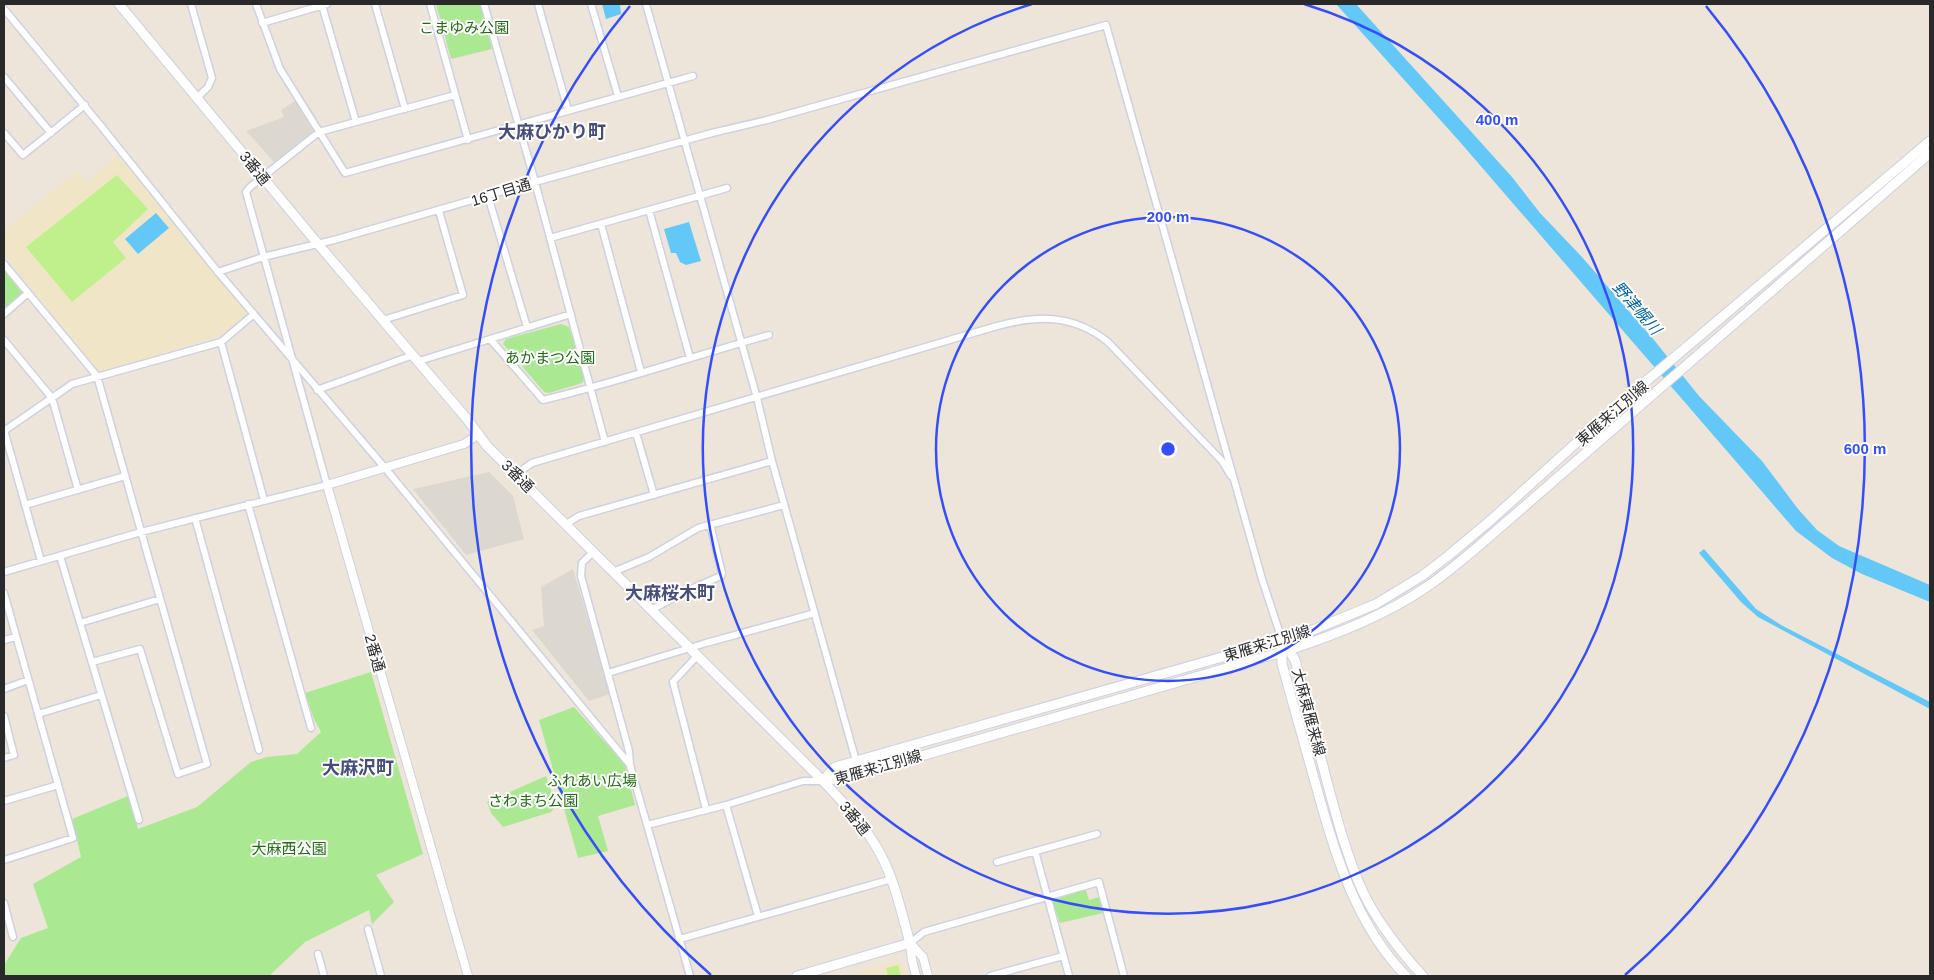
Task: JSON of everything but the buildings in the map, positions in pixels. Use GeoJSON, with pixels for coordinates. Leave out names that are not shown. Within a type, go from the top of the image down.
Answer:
{"type":"FeatureCollection","features":[{"type":"Feature","properties":{"kind":"main road","name":"3番通"},"geometry":{"type":"LineString","coordinates":[[119,4],[318,244],[480,434],[488,446],[823,781],[867,832],[882,856],[892,879],[910,943]]}},
{"type":"Feature","properties":{"kind":"main road","name":"東雁来江別線"},"geometry":{"type":"LineString","coordinates":[[823,781],[835,767],[1282,640],[1313,630],[1376,604],[1422,576],[1492,520],[1628,398],[1930,140]]}},
{"type":"Feature","properties":{"kind":"main road","name":"東雁来江別線"},"geometry":{"type":"LineString","coordinates":[[823,781],[845,778],[1285,651],[1353,627],[1428,586],[1504,524],[1930,153]]}},
{"type":"Feature","properties":{"kind":"main road","name":"大麻東雁来線"},"geometry":{"type":"LineString","coordinates":[[1282,640],[1285,651],[1282,664],[1325,819],[1350,890],[1375,936],[1406,976]]}},
{"type":"Feature","properties":{"kind":"main road","name":"大麻東雁来線"},"geometry":{"type":"LineString","coordinates":[[1285,651],[1295,660],[1336,815],[1348,855],[1362,889],[1391,937],[1410,963],[1423,976]]}},
{"type":"Feature","properties":{"kind":"main road"},"geometry":{"type":"LineString","coordinates":[[797,976],[910,943]]}},
{"type":"Feature","properties":{"kind":"street"},"geometry":{"type":"LineString","coordinates":[[191,4],[212,78],[208,87],[197,98]]}},
{"type":"Feature","properties":{"kind":"street"},"geometry":{"type":"LineString","coordinates":[[256,4],[280,69],[345,173],[694,76]]}},
{"type":"Feature","properties":{"kind":"street"},"geometry":{"type":"LineString","coordinates":[[262,23],[325,4],[356,122]]}},
{"type":"Feature","properties":{"kind":"street"},"geometry":{"type":"LineString","coordinates":[[375,4],[405,109]]}},
{"type":"Feature","properties":{"kind":"street"},"geometry":{"type":"LineString","coordinates":[[430,4],[468,140]]}},
{"type":"Feature","properties":{"kind":"street"},"geometry":{"type":"LineString","coordinates":[[484,4],[535,182],[605,442]]}},
{"type":"Feature","properties":{"kind":"street"},"geometry":{"type":"LineString","coordinates":[[538,4],[568,110]]}},
{"type":"Feature","properties":{"kind":"street"},"geometry":{"type":"LineString","coordinates":[[591,4],[618,96]]}},
{"type":"Feature","properties":{"kind":"street"},"geometry":{"type":"LineString","coordinates":[[646,4],[757,398],[772,461],[856,761]]}},
{"type":"Feature","properties":{"kind":"street"},"geometry":{"type":"LineString","coordinates":[[4,9],[85,105],[218,272],[385,468],[630,765]]}},
{"type":"Feature","properties":{"kind":"street","name":"16丁目通"},"geometry":{"type":"LineString","coordinates":[[218,272],[263,257],[318,244],[535,182],[767,120],[1106,25],[1237,488]]}},
{"type":"Feature","properties":{"kind":"street"},"geometry":{"type":"LineString","coordinates":[[4,77],[51,133]]}},
{"type":"Feature","properties":{"kind":"street"},"geometry":{"type":"LineString","coordinates":[[327,485],[246,192],[319,132],[455,95]]}},
{"type":"Feature","properties":{"kind":"street"},"geometry":{"type":"LineString","coordinates":[[4,133],[22,155],[85,105]]}},
{"type":"Feature","properties":{"kind":"street"},"geometry":{"type":"LineString","coordinates":[[550,238],[727,188]]}},
{"type":"Feature","properties":{"kind":"street"},"geometry":{"type":"LineString","coordinates":[[488,196],[527,328]]}},
{"type":"Feature","properties":{"kind":"street"},"geometry":{"type":"LineString","coordinates":[[382,320],[463,295],[439,210]]}},
{"type":"Feature","properties":{"kind":"street"},"geometry":{"type":"LineString","coordinates":[[649,210],[690,358]]}},
{"type":"Feature","properties":{"kind":"street"},"geometry":{"type":"LineString","coordinates":[[601,224],[642,372]]}},
{"type":"Feature","properties":{"kind":"street"},"geometry":{"type":"LineString","coordinates":[[4,264],[97,376],[208,764],[178,774],[140,649],[92,662]]}},
{"type":"Feature","properties":{"kind":"street"},"geometry":{"type":"LineString","coordinates":[[4,314],[28,294]]}},
{"type":"Feature","properties":{"kind":"street"},"geometry":{"type":"LineString","coordinates":[[41,561],[4,431],[72,384],[222,342],[254,314]]}},
{"type":"Feature","properties":{"kind":"street"},"geometry":{"type":"LineString","coordinates":[[317,390],[416,358],[490,339],[571,314]]}},
{"type":"Feature","properties":{"kind":"street"},"geometry":{"type":"LineString","coordinates":[[516,474],[532,463],[1019,320],[1041,318],[1064,321],[1095,332],[1108,342],[1222,462],[1237,488],[1273,617],[1282,640]]}},
{"type":"Feature","properties":{"kind":"street"},"geometry":{"type":"LineString","coordinates":[[490,339],[543,400],[591,388],[768,335]]}},
{"type":"Feature","properties":{"kind":"street"},"geometry":{"type":"LineString","coordinates":[[4,340],[52,398],[78,490]]}},
{"type":"Feature","properties":{"kind":"street"},"geometry":{"type":"LineString","coordinates":[[222,342],[264,500]]}},
{"type":"Feature","properties":{"kind":"street"},"geometry":{"type":"LineString","coordinates":[[636,433],[654,494]]}},
{"type":"Feature","properties":{"kind":"street"},"geometry":{"type":"LineString","coordinates":[[4,572],[141,532],[327,485],[464,444],[480,434]]}},
{"type":"Feature","properties":{"kind":"street"},"geometry":{"type":"LineString","coordinates":[[566,524],[579,516],[772,461]]}},
{"type":"Feature","properties":{"kind":"street"},"geometry":{"type":"LineString","coordinates":[[25,505],[126,476]]}},
{"type":"Feature","properties":{"kind":"street","name":"2番通"},"geometry":{"type":"LineString","coordinates":[[327,485],[468,976]]}},
{"type":"Feature","properties":{"kind":"street"},"geometry":{"type":"LineString","coordinates":[[248,504],[311,728]]}},
{"type":"Feature","properties":{"kind":"street"},"geometry":{"type":"LineString","coordinates":[[612,572],[649,557],[698,528],[784,504]]}},
{"type":"Feature","properties":{"kind":"street"},"geometry":{"type":"LineString","coordinates":[[195,518],[259,750]]}},
{"type":"Feature","properties":{"kind":"street"},"geometry":{"type":"LineString","coordinates":[[651,610],[682,593],[721,576],[722,573],[710,524]]}},
{"type":"Feature","properties":{"kind":"street"},"geometry":{"type":"LineString","coordinates":[[593,552],[582,563],[581,576],[629,751],[630,765],[690,976]]}},
{"type":"Feature","properties":{"kind":"street"},"geometry":{"type":"LineString","coordinates":[[60,556],[139,820]]}},
{"type":"Feature","properties":{"kind":"street"},"geometry":{"type":"LineString","coordinates":[[4,593],[73,838],[4,860]]}},
{"type":"Feature","properties":{"kind":"street"},"geometry":{"type":"LineString","coordinates":[[80,623],[160,599]]}},
{"type":"Feature","properties":{"kind":"street"},"geometry":{"type":"LineString","coordinates":[[608,673],[815,613]]}},
{"type":"Feature","properties":{"kind":"street"},"geometry":{"type":"LineString","coordinates":[[4,640],[16,637]]}},
{"type":"Feature","properties":{"kind":"street"},"geometry":{"type":"LineString","coordinates":[[697,656],[673,682],[706,809]]}},
{"type":"Feature","properties":{"kind":"street"},"geometry":{"type":"LineString","coordinates":[[4,689],[28,680]]}},
{"type":"Feature","properties":{"kind":"street"},"geometry":{"type":"LineString","coordinates":[[38,714],[101,695]]}},
{"type":"Feature","properties":{"kind":"street"},"geometry":{"type":"LineString","coordinates":[[4,716],[14,755],[4,758]]}},
{"type":"Feature","properties":{"kind":"street"},"geometry":{"type":"LineString","coordinates":[[647,826],[726,805],[802,781],[823,781]]}},
{"type":"Feature","properties":{"kind":"street"},"geometry":{"type":"LineString","coordinates":[[4,802],[58,785]]}},
{"type":"Feature","properties":{"kind":"street"},"geometry":{"type":"LineString","coordinates":[[726,805],[758,916]]}},
{"type":"Feature","properties":{"kind":"street"},"geometry":{"type":"LineString","coordinates":[[997,862],[1097,834]]}},
{"type":"Feature","properties":{"kind":"street"},"geometry":{"type":"LineString","coordinates":[[1035,851],[1069,976]]}},
{"type":"Feature","properties":{"kind":"street"},"geometry":{"type":"LineString","coordinates":[[680,939],[892,879]]}},
{"type":"Feature","properties":{"kind":"street"},"geometry":{"type":"LineString","coordinates":[[910,943],[924,932],[1099,882],[1124,976]]}},
{"type":"Feature","properties":{"kind":"street"},"geometry":{"type":"LineString","coordinates":[[4,903],[14,937]]}},
{"type":"Feature","properties":{"kind":"street"},"geometry":{"type":"LineString","coordinates":[[368,930],[381,976]]}},
{"type":"Feature","properties":{"kind":"street","name":"3番通"},"geometry":{"type":"LineString","coordinates":[[910,943],[916,976]]}},
{"type":"Feature","properties":{"kind":"street","name":"3番通"},"geometry":{"type":"LineString","coordinates":[[910,943],[923,957],[928,976]]}},
{"type":"Feature","properties":{"kind":"street"},"geometry":{"type":"LineString","coordinates":[[318,954],[324,976]]}},
{"type":"Feature","properties":{"kind":"street"},"geometry":{"type":"LineString","coordinates":[[990,976],[1063,956]]}},
{"type":"Feature","properties":{"kind":"shaded area"},"geometry":{"type":"Polygon","coordinates":[[[295,101],[313,131],[274,162],[246,131],[284,117],[281,110],[295,101]]]}},
{"type":"Feature","properties":{"kind":"shaded area"},"geometry":{"type":"Polygon","coordinates":[[[118,155],[249,313],[224,334],[103,372],[97,369],[4,254],[4,230],[76,172],[87,183],[118,155]]]}},
{"type":"Feature","properties":{"kind":"shaded area"},"geometry":{"type":"Polygon","coordinates":[[[489,472],[513,496],[524,539],[466,555],[413,489],[489,472]]]}},
{"type":"Feature","properties":{"kind":"shaded area"},"geometry":{"type":"Polygon","coordinates":[[[573,569],[610,694],[589,701],[532,630],[544,626],[541,587],[573,569]]]}},
{"type":"Feature","properties":{"kind":"shaded area"},"geometry":{"type":"Polygon","coordinates":[[[899,961],[904,965],[907,976],[844,976],[899,961]]]}},
{"type":"Feature","properties":{"kind":"green space","name":"こまゆみ公園"},"geometry":{"type":"Polygon","coordinates":[[[436,4],[480,4],[492,49],[451,59],[436,4]]]}},
{"type":"Feature","properties":{"kind":"green space"},"geometry":{"type":"Polygon","coordinates":[[[117,175],[148,209],[113,242],[126,258],[72,302],[26,247],[117,175]]]}},
{"type":"Feature","properties":{"kind":"green space"},"geometry":{"type":"Polygon","coordinates":[[[4,270],[22,293],[4,309],[4,270]]]}},
{"type":"Feature","properties":{"kind":"green space","name":"あかまつ公園"},"geometry":{"type":"Polygon","coordinates":[[[561,324],[569,327],[586,378],[582,383],[549,393],[544,392],[503,344],[506,339],[561,324]]]}},
{"type":"Feature","properties":{"kind":"green space","name":"大麻西公園"},"geometry":{"type":"Polygon","coordinates":[[[371,672],[423,854],[376,875],[394,902],[372,924],[369,910],[305,942],[270,975],[265,976],[4,976],[4,965],[21,938],[48,928],[33,884],[81,857],[72,819],[128,796],[138,829],[197,807],[251,762],[267,757],[297,754],[321,732],[314,719],[305,693],[371,672]]]}},
{"type":"Feature","properties":{"kind":"green space","name":"ふれあい広場"},"geometry":{"type":"Polygon","coordinates":[[[574,707],[625,765],[635,805],[598,816],[608,851],[578,858],[539,720],[574,707]]]}},
{"type":"Feature","properties":{"kind":"green space","name":"さわまち公園"},"geometry":{"type":"Polygon","coordinates":[[[546,776],[556,806],[551,812],[503,827],[491,813],[487,802],[546,776]]]}},
{"type":"Feature","properties":{"kind":"green space"},"geometry":{"type":"Polygon","coordinates":[[[1086,890],[1089,900],[1099,897],[1103,913],[1060,923],[1052,900],[1086,890]]]}},
{"type":"Feature","properties":{"kind":"green space"},"geometry":{"type":"Polygon","coordinates":[[[898,965],[901,976],[888,976],[886,968],[898,965]]]}},
{"type":"Feature","properties":{"kind":"water"},"geometry":{"type":"Polygon","coordinates":[[[602,4],[620,4],[621,14],[606,19],[602,4]]]}},
{"type":"Feature","properties":{"kind":"water"},"geometry":{"type":"Polygon","coordinates":[[[1336,4],[1356,4],[1512,177],[1540,213],[1581,256],[1654,340],[1699,396],[1762,461],[1798,509],[1817,530],[1839,546],[1930,585],[1930,602],[1862,574],[1832,558],[1796,531],[1460,142],[1336,4]]]}},
{"type":"Feature","properties":{"kind":"water"},"geometry":{"type":"Polygon","coordinates":[[[156,213],[169,228],[138,254],[125,239],[156,213]]]}},
{"type":"Feature","properties":{"kind":"water"},"geometry":{"type":"Polygon","coordinates":[[[689,222],[701,261],[686,265],[680,262],[676,253],[671,253],[664,229],[689,222]]]}},
{"type":"Feature","properties":{"kind":"water"},"geometry":{"type":"Polygon","coordinates":[[[1704,549],[1756,609],[1781,625],[1930,702],[1930,709],[1758,617],[1741,602],[1699,553],[1704,549]]]}},
{"type":"Feature","properties":{"kind":"district","name":"大麻ひかり町"},"geometry":{"type":"Point","coordinates":[552,132]}},
{"type":"Feature","properties":{"kind":"district","name":"大麻桜木町"},"geometry":{"type":"Point","coordinates":[670,593]}},
{"type":"Feature","properties":{"kind":"district","name":"大麻沢町"},"geometry":{"type":"Point","coordinates":[358,768]}},
{"type":"Feature","properties":{"kind":"water label","name":"野津幌川"},"geometry":{"type":"Point","coordinates":[1637,308]}}]}
